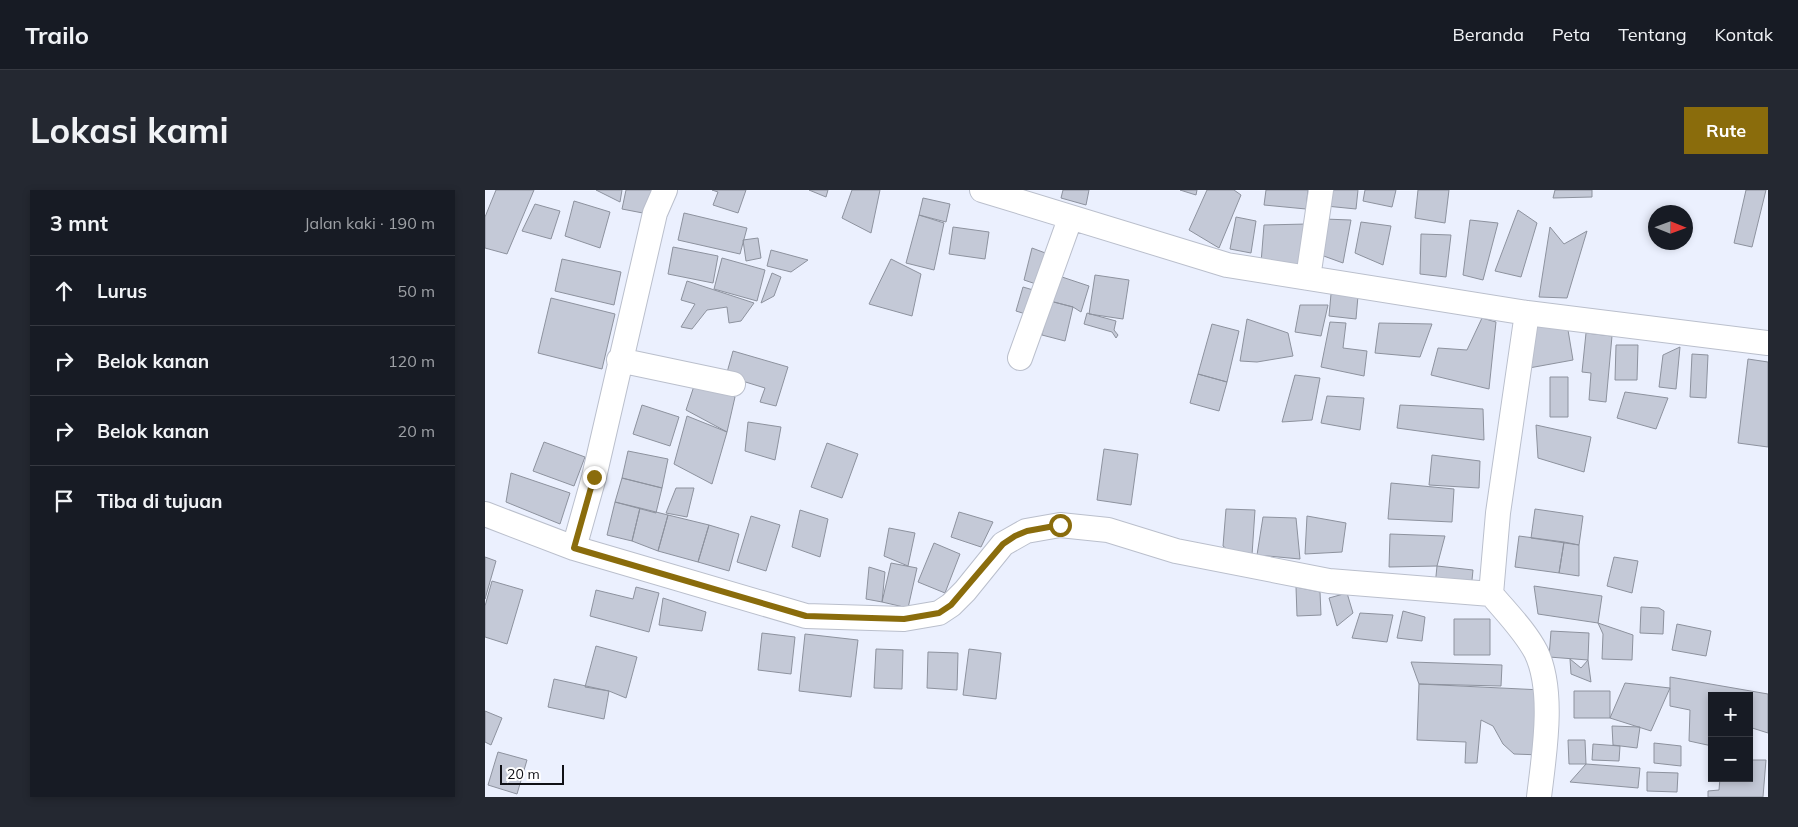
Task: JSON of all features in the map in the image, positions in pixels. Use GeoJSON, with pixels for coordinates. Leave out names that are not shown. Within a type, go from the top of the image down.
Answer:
{"type":"FeatureCollection","features":[{"type":"Feature","properties":{"kind":"street"},"geometry":{"type":"LineString","coordinates":[[574,548],[594,477],[619,360],[655,213],[665,190]]}},
{"type":"Feature","properties":{"kind":"street"},"geometry":{"type":"LineString","coordinates":[[984,190],[1070,219],[1227,266],[1527,313],[1768,343]]}},
{"type":"Feature","properties":{"kind":"street"},"geometry":{"type":"LineString","coordinates":[[1308,278],[1321,190]]}},
{"type":"Feature","properties":{"kind":"street"},"geometry":{"type":"LineString","coordinates":[[1020,358],[1070,219]]}},
{"type":"Feature","properties":{"kind":"street"},"geometry":{"type":"LineString","coordinates":[[1527,313],[1499,513],[1491,594],[1530,642],[1542,670],[1545,709],[1544,755],[1539,797]]}},
{"type":"Feature","properties":{"kind":"street"},"geometry":{"type":"LineString","coordinates":[[619,360],[733,384]]}},
{"type":"Feature","properties":{"kind":"street"},"geometry":{"type":"LineString","coordinates":[[485,514],[574,548],[806,616],[904,619],[939,613],[951,605],[965,591],[1003,544],[1027,531],[1060,525],[1108,530],[1176,551],[1329,582],[1491,594]]}},
{"type":"Feature","properties":{"kind":"building"},"geometry":{"type":"Polygon","coordinates":[[[496,190],[534,190],[507,254],[485,248],[485,217],[496,190]]]}},
{"type":"Feature","properties":{"kind":"building"},"geometry":{"type":"Polygon","coordinates":[[[596,190],[622,190],[620,202],[596,190]]]}},
{"type":"Feature","properties":{"kind":"building"},"geometry":{"type":"Polygon","coordinates":[[[626,190],[654,190],[648,214],[622,209],[626,190]]]}},
{"type":"Feature","properties":{"kind":"building"},"geometry":{"type":"Polygon","coordinates":[[[712,190],[746,190],[738,213],[713,205],[718,192],[712,190]]]}},
{"type":"Feature","properties":{"kind":"building"},"geometry":{"type":"Polygon","coordinates":[[[809,190],[828,190],[826,197],[809,190]]]}},
{"type":"Feature","properties":{"kind":"building"},"geometry":{"type":"Polygon","coordinates":[[[852,190],[880,190],[871,233],[842,218],[852,190]]]}},
{"type":"Feature","properties":{"kind":"building"},"geometry":{"type":"Polygon","coordinates":[[[1063,190],[1089,190],[1086,205],[1061,198],[1063,190]]]}},
{"type":"Feature","properties":{"kind":"building"},"geometry":{"type":"Polygon","coordinates":[[[1180,190],[1197,190],[1196,195],[1180,190]]]}},
{"type":"Feature","properties":{"kind":"building"},"geometry":{"type":"Polygon","coordinates":[[[1207,190],[1234,190],[1241,195],[1219,248],[1189,230],[1207,190]]]}},
{"type":"Feature","properties":{"kind":"building"},"geometry":{"type":"Polygon","coordinates":[[[1266,190],[1308,190],[1306,209],[1264,205],[1266,190]]]}},
{"type":"Feature","properties":{"kind":"building"},"geometry":{"type":"Polygon","coordinates":[[[1327,190],[1358,190],[1356,209],[1326,206],[1327,190]]]}},
{"type":"Feature","properties":{"kind":"building"},"geometry":{"type":"Polygon","coordinates":[[[1365,190],[1396,190],[1392,207],[1363,201],[1365,190]]]}},
{"type":"Feature","properties":{"kind":"building"},"geometry":{"type":"Polygon","coordinates":[[[1418,190],[1449,190],[1445,223],[1415,218],[1418,190]]]}},
{"type":"Feature","properties":{"kind":"building"},"geometry":{"type":"Polygon","coordinates":[[[1555,190],[1592,190],[1592,197],[1553,198],[1555,190]]]}},
{"type":"Feature","properties":{"kind":"building"},"geometry":{"type":"Polygon","coordinates":[[[1746,190],[1766,190],[1752,247],[1734,243],[1746,190]]]}},
{"type":"Feature","properties":{"kind":"building"},"geometry":{"type":"Polygon","coordinates":[[[923,198],[950,204],[946,222],[919,215],[923,198]]]}},
{"type":"Feature","properties":{"kind":"building"},"geometry":{"type":"Polygon","coordinates":[[[574,201],[610,212],[600,248],[565,236],[574,201]]]}},
{"type":"Feature","properties":{"kind":"building"},"geometry":{"type":"Polygon","coordinates":[[[535,204],[560,211],[551,239],[522,231],[535,204]]]}},
{"type":"Feature","properties":{"kind":"building"},"geometry":{"type":"Polygon","coordinates":[[[1518,210],[1537,223],[1521,277],[1495,271],[1518,210]]]}},
{"type":"Feature","properties":{"kind":"building"},"geometry":{"type":"Polygon","coordinates":[[[684,213],[747,228],[740,254],[678,240],[684,213]]]}},
{"type":"Feature","properties":{"kind":"building"},"geometry":{"type":"Polygon","coordinates":[[[919,215],[944,223],[934,270],[906,263],[919,215]]]}},
{"type":"Feature","properties":{"kind":"building"},"geometry":{"type":"Polygon","coordinates":[[[1236,217],[1256,221],[1251,253],[1230,249],[1236,217]]]}},
{"type":"Feature","properties":{"kind":"building"},"geometry":{"type":"Polygon","coordinates":[[[1324,219],[1351,220],[1343,263],[1321,255],[1324,219]]]}},
{"type":"Feature","properties":{"kind":"building"},"geometry":{"type":"Polygon","coordinates":[[[1470,220],[1498,223],[1483,280],[1463,275],[1470,220]]]}},
{"type":"Feature","properties":{"kind":"building"},"geometry":{"type":"Polygon","coordinates":[[[1361,222],[1391,226],[1383,265],[1355,253],[1361,222]]]}},
{"type":"Feature","properties":{"kind":"building"},"geometry":{"type":"Polygon","coordinates":[[[1307,224],[1303,265],[1261,263],[1264,225],[1307,224]]]}},
{"type":"Feature","properties":{"kind":"building"},"geometry":{"type":"Polygon","coordinates":[[[953,227],[989,232],[985,259],[949,254],[953,227]]]}},
{"type":"Feature","properties":{"kind":"building"},"geometry":{"type":"Polygon","coordinates":[[[1550,227],[1564,244],[1587,231],[1567,298],[1539,297],[1550,227]]]}},
{"type":"Feature","properties":{"kind":"building"},"geometry":{"type":"Polygon","coordinates":[[[1421,234],[1451,235],[1446,277],[1420,274],[1421,234]]]}},
{"type":"Feature","properties":{"kind":"building"},"geometry":{"type":"Polygon","coordinates":[[[758,238],[761,258],[746,261],[743,240],[758,238]]]}},
{"type":"Feature","properties":{"kind":"building"},"geometry":{"type":"Polygon","coordinates":[[[673,247],[718,256],[713,283],[668,274],[673,247]]]}},
{"type":"Feature","properties":{"kind":"building"},"geometry":{"type":"Polygon","coordinates":[[[1032,248],[1056,257],[1045,287],[1024,280],[1032,248]]]}},
{"type":"Feature","properties":{"kind":"building"},"geometry":{"type":"Polygon","coordinates":[[[771,250],[808,260],[791,272],[767,266],[771,250]]]}},
{"type":"Feature","properties":{"kind":"building"},"geometry":{"type":"Polygon","coordinates":[[[722,258],[765,270],[757,301],[714,289],[722,258]]]}},
{"type":"Feature","properties":{"kind":"building"},"geometry":{"type":"Polygon","coordinates":[[[562,259],[621,272],[614,305],[555,291],[562,259]]]}},
{"type":"Feature","properties":{"kind":"building"},"geometry":{"type":"Polygon","coordinates":[[[891,259],[921,274],[912,316],[869,304],[891,259]]]}},
{"type":"Feature","properties":{"kind":"building"},"geometry":{"type":"Polygon","coordinates":[[[772,273],[781,277],[774,296],[761,303],[772,273]]]}},
{"type":"Feature","properties":{"kind":"building"},"geometry":{"type":"Polygon","coordinates":[[[1095,275],[1129,280],[1123,319],[1089,314],[1095,275]]]}},
{"type":"Feature","properties":{"kind":"building"},"geometry":{"type":"Polygon","coordinates":[[[1059,276],[1089,286],[1081,312],[1073,307],[1050,301],[1059,276]]]}},
{"type":"Feature","properties":{"kind":"building"},"geometry":{"type":"Polygon","coordinates":[[[687,281],[754,303],[741,321],[729,323],[727,307],[707,310],[692,329],[681,327],[695,304],[681,300],[687,281]]]}},
{"type":"Feature","properties":{"kind":"building"},"geometry":{"type":"Polygon","coordinates":[[[1023,287],[1040,292],[1032,316],[1016,311],[1023,287]]]}},
{"type":"Feature","properties":{"kind":"building"},"geometry":{"type":"Polygon","coordinates":[[[1331,294],[1358,296],[1356,319],[1329,316],[1331,294]]]}},
{"type":"Feature","properties":{"kind":"building"},"geometry":{"type":"Polygon","coordinates":[[[551,298],[615,314],[602,369],[538,353],[551,298]]]}},
{"type":"Feature","properties":{"kind":"building"},"geometry":{"type":"Polygon","coordinates":[[[1050,301],[1073,307],[1065,341],[1042,335],[1050,301]]]}},
{"type":"Feature","properties":{"kind":"building"},"geometry":{"type":"Polygon","coordinates":[[[1300,305],[1328,305],[1321,336],[1295,332],[1300,305]]]}},
{"type":"Feature","properties":{"kind":"building"},"geometry":{"type":"Polygon","coordinates":[[[1087,313],[1116,321],[1114,330],[1118,335],[1116,338],[1112,332],[1084,324],[1087,313]]]}},
{"type":"Feature","properties":{"kind":"building"},"geometry":{"type":"Polygon","coordinates":[[[1482,318],[1496,322],[1489,389],[1431,375],[1438,348],[1467,350],[1482,318]]]}},
{"type":"Feature","properties":{"kind":"building"},"geometry":{"type":"Polygon","coordinates":[[[1247,319],[1288,333],[1293,356],[1257,362],[1240,361],[1247,319]]]}},
{"type":"Feature","properties":{"kind":"building"},"geometry":{"type":"Polygon","coordinates":[[[1330,322],[1346,323],[1343,348],[1367,351],[1364,376],[1321,367],[1330,322]]]}},
{"type":"Feature","properties":{"kind":"building"},"geometry":{"type":"Polygon","coordinates":[[[1379,323],[1432,324],[1420,357],[1375,353],[1379,323]]]}},
{"type":"Feature","properties":{"kind":"building"},"geometry":{"type":"Polygon","coordinates":[[[1534,323],[1568,330],[1573,360],[1529,368],[1534,323]]]}},
{"type":"Feature","properties":{"kind":"building"},"geometry":{"type":"Polygon","coordinates":[[[1212,324],[1239,331],[1227,382],[1198,374],[1212,324]]]}},
{"type":"Feature","properties":{"kind":"building"},"geometry":{"type":"Polygon","coordinates":[[[1586,333],[1612,336],[1606,402],[1589,400],[1591,373],[1582,372],[1586,333]]]}},
{"type":"Feature","properties":{"kind":"building"},"geometry":{"type":"Polygon","coordinates":[[[1616,345],[1638,345],[1637,380],[1615,380],[1616,345]]]}},
{"type":"Feature","properties":{"kind":"building"},"geometry":{"type":"Polygon","coordinates":[[[1680,347],[1676,389],[1659,387],[1663,355],[1680,347]]]}},
{"type":"Feature","properties":{"kind":"building"},"geometry":{"type":"Polygon","coordinates":[[[733,351],[788,367],[776,406],[760,402],[765,388],[726,376],[733,351]]]}},
{"type":"Feature","properties":{"kind":"building"},"geometry":{"type":"Polygon","coordinates":[[[1692,354],[1708,355],[1706,398],[1690,397],[1692,354]]]}},
{"type":"Feature","properties":{"kind":"building"},"geometry":{"type":"Polygon","coordinates":[[[1748,359],[1768,362],[1768,447],[1738,443],[1748,359]]]}},
{"type":"Feature","properties":{"kind":"building"},"geometry":{"type":"Polygon","coordinates":[[[1198,374],[1227,382],[1219,411],[1190,403],[1198,374]]]}},
{"type":"Feature","properties":{"kind":"building"},"geometry":{"type":"Polygon","coordinates":[[[1295,375],[1320,378],[1312,420],[1282,422],[1295,375]]]}},
{"type":"Feature","properties":{"kind":"building"},"geometry":{"type":"Polygon","coordinates":[[[1550,377],[1568,377],[1568,417],[1550,417],[1550,377]]]}},
{"type":"Feature","properties":{"kind":"building"},"geometry":{"type":"Polygon","coordinates":[[[695,383],[735,397],[727,432],[686,410],[695,383]]]}},
{"type":"Feature","properties":{"kind":"building"},"geometry":{"type":"Polygon","coordinates":[[[1625,392],[1668,398],[1656,429],[1617,418],[1625,392]]]}},
{"type":"Feature","properties":{"kind":"building"},"geometry":{"type":"Polygon","coordinates":[[[1327,396],[1364,398],[1360,430],[1321,423],[1327,396]]]}},
{"type":"Feature","properties":{"kind":"building"},"geometry":{"type":"Polygon","coordinates":[[[642,405],[679,417],[670,446],[633,434],[642,405]]]}},
{"type":"Feature","properties":{"kind":"building"},"geometry":{"type":"Polygon","coordinates":[[[1400,405],[1483,409],[1484,440],[1397,428],[1400,405]]]}},
{"type":"Feature","properties":{"kind":"building"},"geometry":{"type":"Polygon","coordinates":[[[687,416],[727,432],[712,484],[674,464],[687,416]]]}},
{"type":"Feature","properties":{"kind":"building"},"geometry":{"type":"Polygon","coordinates":[[[748,422],[781,427],[775,460],[745,451],[748,422]]]}},
{"type":"Feature","properties":{"kind":"building"},"geometry":{"type":"Polygon","coordinates":[[[1536,425],[1591,437],[1584,472],[1538,458],[1536,425]]]}},
{"type":"Feature","properties":{"kind":"building"},"geometry":{"type":"Polygon","coordinates":[[[544,442],[585,457],[574,486],[533,471],[544,442]]]}},
{"type":"Feature","properties":{"kind":"building"},"geometry":{"type":"Polygon","coordinates":[[[827,443],[858,454],[842,498],[811,487],[827,443]]]}},
{"type":"Feature","properties":{"kind":"building"},"geometry":{"type":"Polygon","coordinates":[[[1104,449],[1138,454],[1131,505],[1097,500],[1104,449]]]}},
{"type":"Feature","properties":{"kind":"building"},"geometry":{"type":"Polygon","coordinates":[[[628,451],[668,459],[662,488],[622,478],[628,451]]]}},
{"type":"Feature","properties":{"kind":"building"},"geometry":{"type":"Polygon","coordinates":[[[1432,455],[1480,461],[1479,488],[1429,485],[1432,455]]]}},
{"type":"Feature","properties":{"kind":"building"},"geometry":{"type":"Polygon","coordinates":[[[511,473],[570,493],[560,524],[506,502],[511,473]]]}},
{"type":"Feature","properties":{"kind":"building"},"geometry":{"type":"Polygon","coordinates":[[[622,478],[662,488],[656,513],[615,502],[622,478]]]}},
{"type":"Feature","properties":{"kind":"building"},"geometry":{"type":"Polygon","coordinates":[[[1391,483],[1454,489],[1452,522],[1388,519],[1391,483]]]}},
{"type":"Feature","properties":{"kind":"building"},"geometry":{"type":"Polygon","coordinates":[[[676,488],[694,488],[687,517],[666,513],[676,488]]]}},
{"type":"Feature","properties":{"kind":"building"},"geometry":{"type":"Polygon","coordinates":[[[615,502],[640,508],[632,541],[607,535],[615,502]]]}},
{"type":"Feature","properties":{"kind":"building"},"geometry":{"type":"Polygon","coordinates":[[[640,508],[668,515],[658,551],[632,541],[640,508]]]}},
{"type":"Feature","properties":{"kind":"building"},"geometry":{"type":"Polygon","coordinates":[[[1226,509],[1255,510],[1252,555],[1227,549],[1223,546],[1226,509]]]}},
{"type":"Feature","properties":{"kind":"building"},"geometry":{"type":"Polygon","coordinates":[[[1535,509],[1583,516],[1579,545],[1531,538],[1535,509]]]}},
{"type":"Feature","properties":{"kind":"building"},"geometry":{"type":"Polygon","coordinates":[[[800,510],[828,519],[820,557],[792,547],[800,510]]]}},
{"type":"Feature","properties":{"kind":"building"},"geometry":{"type":"Polygon","coordinates":[[[959,512],[993,522],[981,547],[951,537],[959,512]]]}},
{"type":"Feature","properties":{"kind":"building"},"geometry":{"type":"Polygon","coordinates":[[[668,515],[709,525],[698,562],[658,551],[668,515]]]}},
{"type":"Feature","properties":{"kind":"building"},"geometry":{"type":"Polygon","coordinates":[[[751,516],[780,525],[766,571],[737,562],[751,516]]]}},
{"type":"Feature","properties":{"kind":"building"},"geometry":{"type":"Polygon","coordinates":[[[1307,516],[1346,523],[1342,552],[1305,554],[1307,516]]]}},
{"type":"Feature","properties":{"kind":"building"},"geometry":{"type":"Polygon","coordinates":[[[1263,517],[1296,518],[1300,559],[1257,555],[1263,517]]]}},
{"type":"Feature","properties":{"kind":"building"},"geometry":{"type":"Polygon","coordinates":[[[709,525],[739,534],[729,571],[698,562],[709,525]]]}},
{"type":"Feature","properties":{"kind":"building"},"geometry":{"type":"Polygon","coordinates":[[[889,528],[915,533],[908,566],[884,556],[889,528]]]}},
{"type":"Feature","properties":{"kind":"building"},"geometry":{"type":"Polygon","coordinates":[[[1390,534],[1445,536],[1437,566],[1389,567],[1390,534]]]}},
{"type":"Feature","properties":{"kind":"building"},"geometry":{"type":"Polygon","coordinates":[[[1519,536],[1564,542],[1559,573],[1515,567],[1519,536]]]}},
{"type":"Feature","properties":{"kind":"building"},"geometry":{"type":"Polygon","coordinates":[[[1564,542],[1579,545],[1579,576],[1559,573],[1564,542]]]}},
{"type":"Feature","properties":{"kind":"building"},"geometry":{"type":"Polygon","coordinates":[[[934,543],[960,554],[945,593],[918,582],[934,543]]]}},
{"type":"Feature","properties":{"kind":"building"},"geometry":{"type":"Polygon","coordinates":[[[485,557],[496,561],[485,599],[485,557]]]}},
{"type":"Feature","properties":{"kind":"building"},"geometry":{"type":"Polygon","coordinates":[[[1614,557],[1638,561],[1632,593],[1607,586],[1614,557]]]}},
{"type":"Feature","properties":{"kind":"building"},"geometry":{"type":"Polygon","coordinates":[[[891,563],[917,568],[908,608],[882,602],[891,563]]]}},
{"type":"Feature","properties":{"kind":"building"},"geometry":{"type":"Polygon","coordinates":[[[1437,566],[1473,570],[1471,590],[1435,586],[1437,566]]]}},
{"type":"Feature","properties":{"kind":"building"},"geometry":{"type":"Polygon","coordinates":[[[869,567],[885,572],[882,602],[866,599],[869,567]]]}},
{"type":"Feature","properties":{"kind":"building"},"geometry":{"type":"Polygon","coordinates":[[[492,581],[523,590],[507,644],[485,637],[485,606],[492,581]]]}},
{"type":"Feature","properties":{"kind":"building"},"geometry":{"type":"Polygon","coordinates":[[[1534,586],[1602,596],[1598,623],[1538,614],[1534,586]]]}},
{"type":"Feature","properties":{"kind":"building"},"geometry":{"type":"Polygon","coordinates":[[[636,587],[659,593],[649,632],[590,616],[596,590],[633,599],[636,587]]]}},
{"type":"Feature","properties":{"kind":"building"},"geometry":{"type":"Polygon","coordinates":[[[1296,587],[1320,592],[1321,615],[1297,616],[1296,587]]]}},
{"type":"Feature","properties":{"kind":"building"},"geometry":{"type":"Polygon","coordinates":[[[1347,593],[1353,613],[1337,626],[1329,598],[1347,593]]]}},
{"type":"Feature","properties":{"kind":"building"},"geometry":{"type":"Polygon","coordinates":[[[663,598],[706,612],[702,631],[659,625],[663,598]]]}},
{"type":"Feature","properties":{"kind":"building"},"geometry":{"type":"Polygon","coordinates":[[[1641,607],[1659,608],[1664,611],[1663,634],[1640,633],[1641,607]]]}},
{"type":"Feature","properties":{"kind":"building"},"geometry":{"type":"Polygon","coordinates":[[[1403,611],[1425,617],[1422,641],[1397,638],[1403,611]]]}},
{"type":"Feature","properties":{"kind":"building"},"geometry":{"type":"Polygon","coordinates":[[[1360,613],[1393,615],[1387,642],[1352,638],[1360,613]]]}},
{"type":"Feature","properties":{"kind":"building"},"geometry":{"type":"Polygon","coordinates":[[[1454,619],[1490,619],[1490,655],[1454,655],[1454,619]]]}},
{"type":"Feature","properties":{"kind":"building"},"geometry":{"type":"Polygon","coordinates":[[[1598,623],[1633,635],[1632,660],[1602,659],[1603,634],[1598,623]]]}},
{"type":"Feature","properties":{"kind":"building"},"geometry":{"type":"Polygon","coordinates":[[[1677,624],[1711,631],[1706,656],[1672,650],[1677,624]]]}},
{"type":"Feature","properties":{"kind":"building"},"geometry":{"type":"Polygon","coordinates":[[[1551,631],[1589,633],[1588,660],[1549,657],[1551,631]]]}},
{"type":"Feature","properties":{"kind":"building"},"geometry":{"type":"Polygon","coordinates":[[[762,633],[795,637],[791,674],[758,670],[762,633]]]}},
{"type":"Feature","properties":{"kind":"building"},"geometry":{"type":"Polygon","coordinates":[[[805,634],[858,640],[851,697],[799,691],[805,634]]]}},
{"type":"Feature","properties":{"kind":"building"},"geometry":{"type":"Polygon","coordinates":[[[596,646],[637,657],[626,698],[609,691],[585,687],[596,646]]]}},
{"type":"Feature","properties":{"kind":"building"},"geometry":{"type":"Polygon","coordinates":[[[876,649],[903,650],[902,689],[874,688],[876,649]]]}},
{"type":"Feature","properties":{"kind":"building"},"geometry":{"type":"Polygon","coordinates":[[[969,649],[1001,653],[996,699],[963,695],[969,649]]]}},
{"type":"Feature","properties":{"kind":"building"},"geometry":{"type":"Polygon","coordinates":[[[928,652],[958,653],[957,690],[927,688],[928,652]]]}},
{"type":"Feature","properties":{"kind":"building"},"geometry":{"type":"Polygon","coordinates":[[[1570,659],[1581,668],[1588,660],[1591,682],[1571,674],[1570,659]]]}},
{"type":"Feature","properties":{"kind":"building"},"geometry":{"type":"Polygon","coordinates":[[[1411,662],[1502,665],[1501,686],[1419,684],[1411,662]]]}},
{"type":"Feature","properties":{"kind":"building"},"geometry":{"type":"Polygon","coordinates":[[[1670,677],[1768,694],[1768,733],[1753,728],[1753,692],[1708,692],[1708,745],[1689,741],[1690,710],[1670,706],[1670,677]]]}},
{"type":"Feature","properties":{"kind":"building"},"geometry":{"type":"Polygon","coordinates":[[[554,679],[609,691],[604,719],[548,707],[554,679]]]}},
{"type":"Feature","properties":{"kind":"building"},"geometry":{"type":"Polygon","coordinates":[[[1625,683],[1670,688],[1651,731],[1610,718],[1625,683]]]}},
{"type":"Feature","properties":{"kind":"building"},"geometry":{"type":"Polygon","coordinates":[[[1419,684],[1542,690],[1541,755],[1514,754],[1503,744],[1493,726],[1481,720],[1477,763],[1465,763],[1466,742],[1417,740],[1419,684]]]}},
{"type":"Feature","properties":{"kind":"building"},"geometry":{"type":"Polygon","coordinates":[[[1574,691],[1610,691],[1610,718],[1574,718],[1574,691]]]}},
{"type":"Feature","properties":{"kind":"building"},"geometry":{"type":"Polygon","coordinates":[[[485,711],[502,718],[491,745],[485,742],[485,711]]]}},
{"type":"Feature","properties":{"kind":"building"},"geometry":{"type":"Polygon","coordinates":[[[1612,726],[1640,727],[1637,748],[1613,745],[1612,726]]]}},
{"type":"Feature","properties":{"kind":"building"},"geometry":{"type":"Polygon","coordinates":[[[1568,740],[1585,740],[1586,764],[1569,764],[1568,740]]]}},
{"type":"Feature","properties":{"kind":"building"},"geometry":{"type":"Polygon","coordinates":[[[1654,743],[1681,746],[1681,766],[1654,763],[1654,743]]]}},
{"type":"Feature","properties":{"kind":"building"},"geometry":{"type":"Polygon","coordinates":[[[1593,744],[1620,746],[1619,761],[1592,760],[1593,744]]]}},
{"type":"Feature","properties":{"kind":"building"},"geometry":{"type":"Polygon","coordinates":[[[498,752],[527,760],[517,794],[488,785],[498,752]]]}},
{"type":"Feature","properties":{"kind":"building"},"geometry":{"type":"Polygon","coordinates":[[[1753,760],[1766,760],[1763,797],[1708,797],[1708,791],[1719,790],[1720,782],[1753,782],[1753,760]]]}},
{"type":"Feature","properties":{"kind":"building"},"geometry":{"type":"Polygon","coordinates":[[[1586,764],[1640,768],[1638,788],[1570,782],[1586,764]]]}},
{"type":"Feature","properties":{"kind":"building"},"geometry":{"type":"Polygon","coordinates":[[[1647,772],[1678,773],[1677,792],[1647,791],[1647,772]]]}},
{"type":"Feature","properties":{"kind":"route"},"geometry":{"type":"LineString","coordinates":[[594,477],[574,548],[806,616],[904,619],[939,613],[951,605],[965,591],[1003,544],[1027,531],[1060,525]]}}]}
